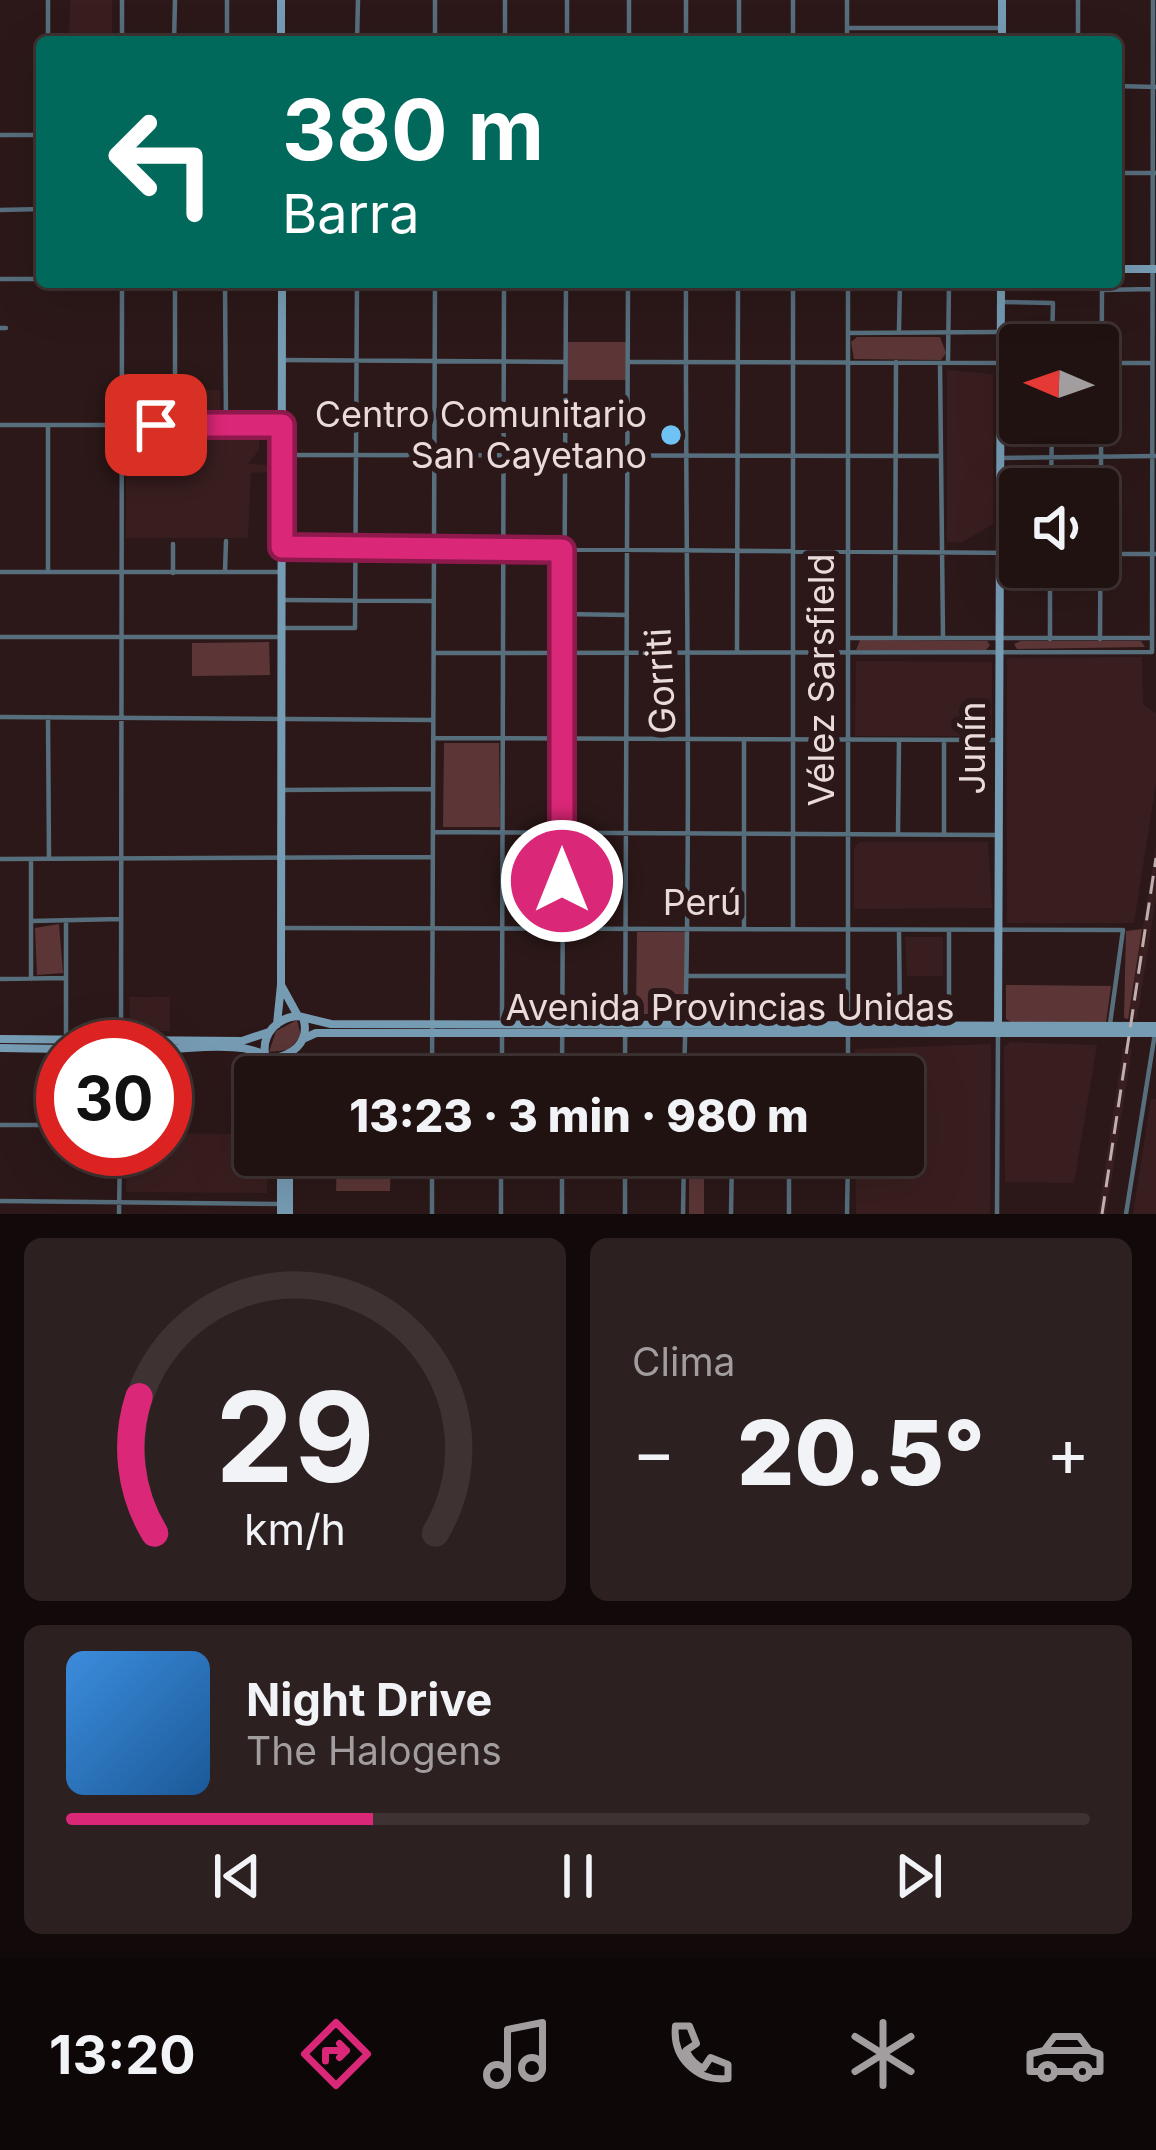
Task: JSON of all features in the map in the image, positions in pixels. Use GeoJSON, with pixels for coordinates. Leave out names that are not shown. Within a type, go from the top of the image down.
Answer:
{"type":"FeatureCollection","features":[{"type":"Feature","properties":{"kind":"main road"},"geometry":{"type":"LineString","coordinates":[[281,0],[281,36]]}},
{"type":"Feature","properties":{"kind":"main road"},"geometry":{"type":"LineString","coordinates":[[1002,0],[1002,36]]}},
{"type":"Feature","properties":{"kind":"main road"},"geometry":{"type":"LineString","coordinates":[[1122,269],[1154,269]]}},
{"type":"Feature","properties":{"kind":"main road"},"geometry":{"type":"LineString","coordinates":[[268,1056],[281,985],[282,288]]}},
{"type":"Feature","properties":{"kind":"main road","name":"Junín"},"geometry":{"type":"LineString","coordinates":[[1001,288],[1001,324]]}},
{"type":"Feature","properties":{"kind":"main road","name":"Junín"},"geometry":{"type":"LineString","coordinates":[[1000,444],[1000,468]]}},
{"type":"Feature","properties":{"kind":"main road","name":"Junín"},"geometry":{"type":"LineString","coordinates":[[998,1029],[1000,588]]}},
{"type":"Feature","properties":{"kind":"main road"},"geometry":{"type":"LineString","coordinates":[[281,985],[301,1018],[305,1038],[289,1056]]}},
{"type":"Feature","properties":{"kind":"main road"},"geometry":{"type":"LineString","coordinates":[[192,1041],[250,1040],[301,1018]]}},
{"type":"Feature","properties":{"kind":"main road","name":"Avenida Provincias Unidas"},"geometry":{"type":"LineString","coordinates":[[301,1018],[433,1029]]}},
{"type":"Feature","properties":{"kind":"main road","name":"Avenida Provincias Unidas"},"geometry":{"type":"LineString","coordinates":[[848,1029],[1109,1026],[1156,1031]]}},
{"type":"Feature","properties":{"kind":"main road","name":"Avenida Provincias Unidas"},"geometry":{"type":"LineString","coordinates":[[305,1038],[316,1033],[433,1029],[1156,1031]]}},
{"type":"Feature","properties":{"kind":"main road"},"geometry":{"type":"LineString","coordinates":[[0,1039],[36,1042]]}},
{"type":"Feature","properties":{"kind":"main road"},"geometry":{"type":"LineString","coordinates":[[0,1048],[36,1046]]}},
{"type":"Feature","properties":{"kind":"main road"},"geometry":{"type":"LineString","coordinates":[[192,1051],[290,1053]]}},
{"type":"Feature","properties":{"kind":"main road"},"geometry":{"type":"LineString","coordinates":[[284,1211],[285,1176]]}},
{"type":"Feature","properties":{"kind":"street"},"geometry":{"type":"LineString","coordinates":[[48,0],[49,36]]}},
{"type":"Feature","properties":{"kind":"street"},"geometry":{"type":"LineString","coordinates":[[122,0],[122,36]]}},
{"type":"Feature","properties":{"kind":"street"},"geometry":{"type":"LineString","coordinates":[[174,36],[175,0]]}},
{"type":"Feature","properties":{"kind":"street"},"geometry":{"type":"LineString","coordinates":[[226,36],[227,0]]}},
{"type":"Feature","properties":{"kind":"street"},"geometry":{"type":"LineString","coordinates":[[357,36],[358,0]]}},
{"type":"Feature","properties":{"kind":"street"},"geometry":{"type":"LineString","coordinates":[[435,36],[436,0]]}},
{"type":"Feature","properties":{"kind":"street"},"geometry":{"type":"LineString","coordinates":[[505,0],[505,36]]}},
{"type":"Feature","properties":{"kind":"street"},"geometry":{"type":"LineString","coordinates":[[567,0],[567,36]]}},
{"type":"Feature","properties":{"kind":"street"},"geometry":{"type":"LineString","coordinates":[[628,36],[629,0]]}},
{"type":"Feature","properties":{"kind":"street"},"geometry":{"type":"LineString","coordinates":[[686,0],[686,36]]}},
{"type":"Feature","properties":{"kind":"street"},"geometry":{"type":"LineString","coordinates":[[739,36],[740,0]]}},
{"type":"Feature","properties":{"kind":"street"},"geometry":{"type":"LineString","coordinates":[[793,0],[793,36]]}},
{"type":"Feature","properties":{"kind":"street"},"geometry":{"type":"LineString","coordinates":[[848,0],[848,36]]}},
{"type":"Feature","properties":{"kind":"street"},"geometry":{"type":"LineString","coordinates":[[1078,0],[1078,36]]}},
{"type":"Feature","properties":{"kind":"street"},"geometry":{"type":"LineString","coordinates":[[434,653],[1152,652],[1153,0]]}},
{"type":"Feature","properties":{"kind":"street"},"geometry":{"type":"LineString","coordinates":[[848,28],[1002,28]]}},
{"type":"Feature","properties":{"kind":"street"},"geometry":{"type":"LineString","coordinates":[[1122,86],[1154,87]]}},
{"type":"Feature","properties":{"kind":"street"},"geometry":{"type":"LineString","coordinates":[[0,135],[36,135]]}},
{"type":"Feature","properties":{"kind":"street"},"geometry":{"type":"LineString","coordinates":[[1122,173],[1154,173]]}},
{"type":"Feature","properties":{"kind":"street"},"geometry":{"type":"LineString","coordinates":[[0,210],[36,209]]}},
{"type":"Feature","properties":{"kind":"street"},"geometry":{"type":"LineString","coordinates":[[0,279],[36,279]]}},
{"type":"Feature","properties":{"kind":"street"},"geometry":{"type":"LineString","coordinates":[[121,1020],[122,288]]}},
{"type":"Feature","properties":{"kind":"street"},"geometry":{"type":"LineString","coordinates":[[175,288],[175,379]]}},
{"type":"Feature","properties":{"kind":"street"},"geometry":{"type":"LineString","coordinates":[[225,288],[226,425]]}},
{"type":"Feature","properties":{"kind":"street"},"geometry":{"type":"LineString","coordinates":[[0,638],[355,628],[356,288]]}},
{"type":"Feature","properties":{"kind":"street"},"geometry":{"type":"LineString","coordinates":[[433,1056],[435,288]]}},
{"type":"Feature","properties":{"kind":"street"},"geometry":{"type":"LineString","coordinates":[[502,1056],[504,288]]}},
{"type":"Feature","properties":{"kind":"street"},"geometry":{"type":"LineString","coordinates":[[562,1056],[566,288]]}},
{"type":"Feature","properties":{"kind":"street"},"geometry":{"type":"LineString","coordinates":[[626,1056],[628,288]]}},
{"type":"Feature","properties":{"kind":"street","name":"Gorriti"},"geometry":{"type":"LineString","coordinates":[[685,1056],[691,929],[686,288]]}},
{"type":"Feature","properties":{"kind":"street"},"geometry":{"type":"LineString","coordinates":[[737,652],[738,288]]}},
{"type":"Feature","properties":{"kind":"street"},"geometry":{"type":"LineString","coordinates":[[793,288],[793,929]]}},
{"type":"Feature","properties":{"kind":"street","name":"Vélez Sarsfield"},"geometry":{"type":"LineString","coordinates":[[848,288],[848,1056]]}},
{"type":"Feature","properties":{"kind":"street"},"geometry":{"type":"LineString","coordinates":[[899,333],[900,288]]}},
{"type":"Feature","properties":{"kind":"street"},"geometry":{"type":"LineString","coordinates":[[943,638],[941,456],[949,288]]}},
{"type":"Feature","properties":{"kind":"street"},"geometry":{"type":"LineString","coordinates":[[1101,324],[1102,290],[1152,290]]}},
{"type":"Feature","properties":{"kind":"street"},"geometry":{"type":"LineString","coordinates":[[1001,302],[1053,303],[1052,324]]}},
{"type":"Feature","properties":{"kind":"street"},"geometry":{"type":"LineString","coordinates":[[848,334],[999,332]]}},
{"type":"Feature","properties":{"kind":"street"},"geometry":{"type":"LineString","coordinates":[[282,360],[566,362]]}},
{"type":"Feature","properties":{"kind":"street"},"geometry":{"type":"LineString","coordinates":[[628,362],[999,363]]}},
{"type":"Feature","properties":{"kind":"street"},"geometry":{"type":"LineString","coordinates":[[895,638],[896,362]]}},
{"type":"Feature","properties":{"kind":"street"},"geometry":{"type":"LineString","coordinates":[[1119,364],[1153,365]]}},
{"type":"Feature","properties":{"kind":"street"},"geometry":{"type":"LineString","coordinates":[[47,424],[48,571]]}},
{"type":"Feature","properties":{"kind":"street"},"geometry":{"type":"LineString","coordinates":[[0,425],[282,425]]}},
{"type":"Feature","properties":{"kind":"street"},"geometry":{"type":"LineString","coordinates":[[1051,444],[1051,468]]}},
{"type":"Feature","properties":{"kind":"street"},"geometry":{"type":"LineString","coordinates":[[1101,444],[1101,468]]}},
{"type":"Feature","properties":{"kind":"street"},"geometry":{"type":"LineString","coordinates":[[282,455],[941,456]]}},
{"type":"Feature","properties":{"kind":"street"},"geometry":{"type":"LineString","coordinates":[[1000,458],[1154,456]]}},
{"type":"Feature","properties":{"kind":"street"},"geometry":{"type":"LineString","coordinates":[[225,572],[226,541]]}},
{"type":"Feature","properties":{"kind":"street"},"geometry":{"type":"LineString","coordinates":[[172,573],[173,544]]}},
{"type":"Feature","properties":{"kind":"street"},"geometry":{"type":"LineString","coordinates":[[282,547],[999,553]]}},
{"type":"Feature","properties":{"kind":"street"},"geometry":{"type":"LineString","coordinates":[[1119,554],[1154,554]]}},
{"type":"Feature","properties":{"kind":"street"},"geometry":{"type":"LineString","coordinates":[[0,572],[282,572]]}},
{"type":"Feature","properties":{"kind":"street"},"geometry":{"type":"LineString","coordinates":[[1050,588],[1050,639]]}},
{"type":"Feature","properties":{"kind":"street"},"geometry":{"type":"LineString","coordinates":[[1099,588],[1100,639]]}},
{"type":"Feature","properties":{"kind":"street"},"geometry":{"type":"LineString","coordinates":[[282,600],[434,601]]}},
{"type":"Feature","properties":{"kind":"street"},"geometry":{"type":"LineString","coordinates":[[562,614],[627,615]]}},
{"type":"Feature","properties":{"kind":"street"},"geometry":{"type":"LineString","coordinates":[[848,638],[1152,638]]}},
{"type":"Feature","properties":{"kind":"street"},"geometry":{"type":"LineString","coordinates":[[0,717],[434,720]]}},
{"type":"Feature","properties":{"kind":"street"},"geometry":{"type":"LineString","coordinates":[[48,717],[49,860]]}},
{"type":"Feature","properties":{"kind":"street"},"geometry":{"type":"LineString","coordinates":[[434,738],[999,740]]}},
{"type":"Feature","properties":{"kind":"street"},"geometry":{"type":"LineString","coordinates":[[744,739],[744,929]]}},
{"type":"Feature","properties":{"kind":"street"},"geometry":{"type":"LineString","coordinates":[[898,834],[899,740]]}},
{"type":"Feature","properties":{"kind":"street"},"geometry":{"type":"LineString","coordinates":[[944,740],[944,834]]}},
{"type":"Feature","properties":{"kind":"street"},"geometry":{"type":"LineString","coordinates":[[281,790],[433,790]]}},
{"type":"Feature","properties":{"kind":"street"},"geometry":{"type":"LineString","coordinates":[[433,832],[999,835]]}},
{"type":"Feature","properties":{"kind":"street"},"geometry":{"type":"LineString","coordinates":[[0,859],[433,857]]}},
{"type":"Feature","properties":{"kind":"street"},"geometry":{"type":"LineString","coordinates":[[31,979],[32,860]]}},
{"type":"Feature","properties":{"kind":"street"},"geometry":{"type":"LineString","coordinates":[[65,1020],[66,920]]}},
{"type":"Feature","properties":{"kind":"street"},"geometry":{"type":"LineString","coordinates":[[31,921],[122,920]]}},
{"type":"Feature","properties":{"kind":"street","name":"Perú"},"geometry":{"type":"LineString","coordinates":[[281,928],[1123,930],[1109,1026]]}},
{"type":"Feature","properties":{"kind":"street"},"geometry":{"type":"LineString","coordinates":[[899,930],[900,1026]]}},
{"type":"Feature","properties":{"kind":"street"},"geometry":{"type":"LineString","coordinates":[[949,930],[950,1026]]}},
{"type":"Feature","properties":{"kind":"street"},"geometry":{"type":"LineString","coordinates":[[689,976],[848,976]]}},
{"type":"Feature","properties":{"kind":"street"},"geometry":{"type":"LineString","coordinates":[[0,979],[66,978]]}},
{"type":"Feature","properties":{"kind":"street","name":"Junín"},"geometry":{"type":"LineString","coordinates":[[998,1029],[998,1214]]}},
{"type":"Feature","properties":{"kind":"street"},"geometry":{"type":"LineString","coordinates":[[1126,1214],[1156,1031]]}},
{"type":"Feature","properties":{"kind":"street"},"geometry":{"type":"LineString","coordinates":[[0,1125],[36,1125]]}},
{"type":"Feature","properties":{"kind":"street"},"geometry":{"type":"LineString","coordinates":[[119,1176],[119,1214]]}},
{"type":"Feature","properties":{"kind":"street"},"geometry":{"type":"LineString","coordinates":[[432,1176],[432,1214]]}},
{"type":"Feature","properties":{"kind":"street"},"geometry":{"type":"LineString","coordinates":[[501,1176],[501,1214]]}},
{"type":"Feature","properties":{"kind":"street"},"geometry":{"type":"LineString","coordinates":[[562,1176],[562,1214]]}},
{"type":"Feature","properties":{"kind":"street"},"geometry":{"type":"LineString","coordinates":[[625,1176],[625,1214]]}},
{"type":"Feature","properties":{"kind":"street"},"geometry":{"type":"LineString","coordinates":[[683,1214],[684,1176]]}},
{"type":"Feature","properties":{"kind":"street"},"geometry":{"type":"LineString","coordinates":[[731,1176],[731,1214]]}},
{"type":"Feature","properties":{"kind":"street"},"geometry":{"type":"LineString","coordinates":[[789,1176],[789,1214]]}},
{"type":"Feature","properties":{"kind":"street"},"geometry":{"type":"LineString","coordinates":[[848,1176],[848,1214]]}},
{"type":"Feature","properties":{"kind":"street"},"geometry":{"type":"LineString","coordinates":[[0,1201],[214,1203],[284,1211]]}},
{"type":"Feature","properties":{"kind":"street"},"geometry":{"type":"LineString","coordinates":[[168,1214],[169,1202]]}},
{"type":"Feature","properties":{"kind":"street"},"geometry":{"type":"LineString","coordinates":[[214,1203],[214,1214]]}},
{"type":"Feature","properties":{"kind":"shaded area"},"geometry":{"type":"Polygon","coordinates":[[[70,0],[112,0],[112,36],[69,36],[70,0]]]}},
{"type":"Feature","properties":{"kind":"shaded area"},"geometry":{"type":"Polygon","coordinates":[[[857,337],[940,337],[946,353],[941,360],[854,359],[851,342],[857,337]]]}},
{"type":"Feature","properties":{"kind":"shaded area"},"geometry":{"type":"Polygon","coordinates":[[[566,342],[628,342],[628,380],[566,380],[566,342]]]}},
{"type":"Feature","properties":{"kind":"shaded area"},"geometry":{"type":"Polygon","coordinates":[[[947,370],[993,374],[993,524],[961,543],[947,542],[947,370]]]}},
{"type":"Feature","properties":{"kind":"shaded area"},"geometry":{"type":"Polygon","coordinates":[[[178,389],[220,390],[220,417],[178,417],[178,389]]]}},
{"type":"Feature","properties":{"kind":"shaded area"},"geometry":{"type":"Polygon","coordinates":[[[126,431],[259,433],[259,450],[248,464],[270,465],[270,472],[251,473],[248,538],[126,538],[126,431]]]}},
{"type":"Feature","properties":{"kind":"shaded area"},"geometry":{"type":"Polygon","coordinates":[[[860,640],[987,641],[990,645],[986,650],[856,650],[860,640]]]}},
{"type":"Feature","properties":{"kind":"shaded area"},"geometry":{"type":"Polygon","coordinates":[[[1141,641],[1145,647],[1017,649],[1014,644],[1141,641]]]}},
{"type":"Feature","properties":{"kind":"shaded area"},"geometry":{"type":"Polygon","coordinates":[[[269,642],[270,675],[192,676],[192,643],[269,642]]]}},
{"type":"Feature","properties":{"kind":"shaded area"},"geometry":{"type":"Polygon","coordinates":[[[1142,657],[1143,704],[1156,713],[1156,783],[1134,923],[1007,923],[1007,658],[1142,657]]]}},
{"type":"Feature","properties":{"kind":"shaded area"},"geometry":{"type":"Polygon","coordinates":[[[856,661],[992,662],[992,736],[855,736],[856,661]]]}},
{"type":"Feature","properties":{"kind":"shaded area"},"geometry":{"type":"Polygon","coordinates":[[[444,743],[499,743],[500,827],[443,827],[444,743]]]}},
{"type":"Feature","properties":{"kind":"shaded area"},"geometry":{"type":"Polygon","coordinates":[[[859,842],[988,842],[992,908],[854,909],[854,848],[859,842]]]}},
{"type":"Feature","properties":{"kind":"shaded area"},"geometry":{"type":"Polygon","coordinates":[[[1156,846],[1156,899],[1137,1019],[1128,1019],[1156,846]]]}},
{"type":"Feature","properties":{"kind":"shaded area"},"geometry":{"type":"Polygon","coordinates":[[[59,924],[63,973],[37,975],[35,928],[59,924]]]}},
{"type":"Feature","properties":{"kind":"shaded area"},"geometry":{"type":"Polygon","coordinates":[[[1142,929],[1128,1019],[1124,1018],[1126,931],[1142,929]]]}},
{"type":"Feature","properties":{"kind":"shaded area"},"geometry":{"type":"Polygon","coordinates":[[[637,932],[687,932],[685,1014],[636,1014],[637,932]]]}},
{"type":"Feature","properties":{"kind":"shaded area"},"geometry":{"type":"Polygon","coordinates":[[[905,937],[943,937],[943,976],[907,976],[905,937]]]}},
{"type":"Feature","properties":{"kind":"shaded area"},"geometry":{"type":"Polygon","coordinates":[[[1006,985],[1111,986],[1106,1023],[1011,1022],[1006,1019],[1006,985]]]}},
{"type":"Feature","properties":{"kind":"shaded area"},"geometry":{"type":"Polygon","coordinates":[[[129,997],[170,997],[170,1020],[130,1020],[129,997]]]}},
{"type":"Feature","properties":{"kind":"shaded area"},"geometry":{"type":"Polygon","coordinates":[[[297,1020],[301,1036],[288,1050],[269,1052],[276,1031],[297,1020]]]}},
{"type":"Feature","properties":{"kind":"shaded area"},"geometry":{"type":"Polygon","coordinates":[[[1011,1042],[1097,1045],[1074,1183],[1005,1182],[1004,1046],[1011,1042]]]}},
{"type":"Feature","properties":{"kind":"shaded area"},"geometry":{"type":"Polygon","coordinates":[[[991,1044],[990,1214],[856,1214],[855,1176],[924,1176],[924,1056],[855,1056],[855,1049],[991,1044]]]}},
{"type":"Feature","properties":{"kind":"shaded area"},"geometry":{"type":"Polygon","coordinates":[[[1123,1048],[1132,1049],[1106,1214],[1098,1214],[1123,1048]]]}},
{"type":"Feature","properties":{"kind":"shaded area"},"geometry":{"type":"Polygon","coordinates":[[[1151,1099],[1156,1099],[1156,1214],[1133,1214],[1151,1099]]]}},
{"type":"Feature","properties":{"kind":"shaded area"},"geometry":{"type":"Polygon","coordinates":[[[192,1133],[234,1134],[234,1176],[267,1176],[267,1193],[126,1192],[126,1176],[192,1176],[192,1133]]]}},
{"type":"Feature","properties":{"kind":"shaded area"},"geometry":{"type":"Polygon","coordinates":[[[336,1176],[390,1176],[390,1191],[336,1191],[336,1176]]]}},
{"type":"Feature","properties":{"kind":"shaded area"},"geometry":{"type":"Polygon","coordinates":[[[689,1176],[704,1176],[704,1214],[689,1214],[689,1176]]]}},
{"type":"Feature","properties":{"kind":"railway"},"geometry":{"type":"LineString","coordinates":[[1102,1214],[1156,858]]}},
{"type":"Feature","properties":{"kind":"place","name":"Centro Comunitario San Cayetano"},"geometry":{"type":"Point","coordinates":[671,435]}},
{"type":"Feature","properties":{"kind":"route"},"geometry":{"type":"LineString","coordinates":[[156,425],[282,425],[282,547],[562,550],[562,881]]}}]}
